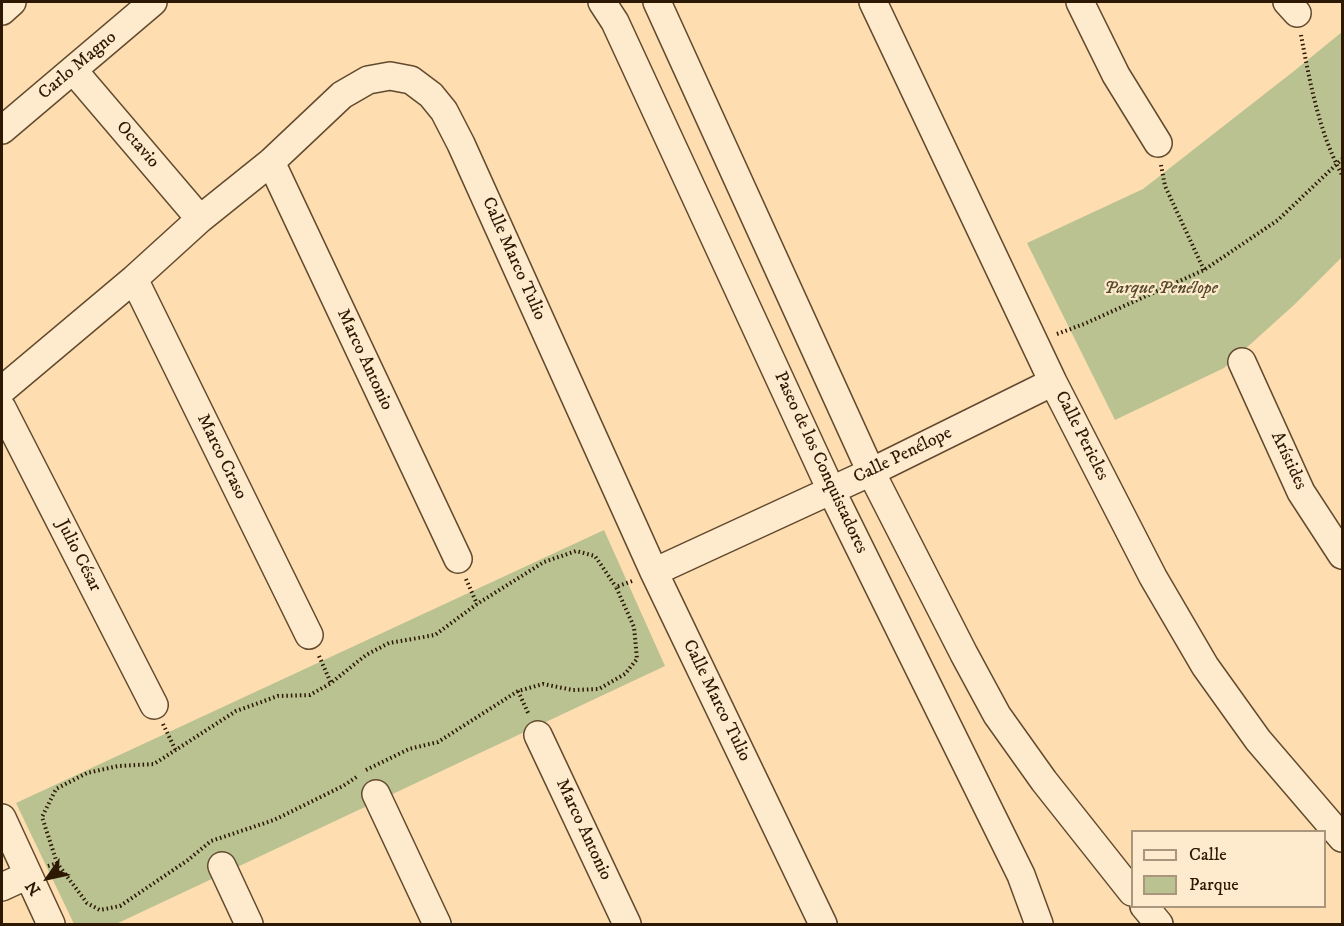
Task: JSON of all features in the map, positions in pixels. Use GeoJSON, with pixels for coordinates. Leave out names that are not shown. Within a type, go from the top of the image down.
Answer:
{"type":"FeatureCollection","features":[{"type":"Feature","properties":{"kind":"street"},"geometry":{"type":"LineString","coordinates":[[2,10],[12,2]]}},
{"type":"Feature","properties":{"kind":"street","name":"Carlo Magno"},"geometry":{"type":"LineString","coordinates":[[2,130],[153,2]]}},
{"type":"Feature","properties":{"kind":"street","name":"Paseo de los Conquistadores"},"geometry":{"type":"LineString","coordinates":[[602,2],[615,22],[831,490],[1021,875],[1039,924]]}},
{"type":"Feature","properties":{"kind":"street"},"geometry":{"type":"LineString","coordinates":[[657,2],[871,472],[958,644],[998,715],[1044,781],[1131,891]]}},
{"type":"Feature","properties":{"kind":"street","name":"Calle Pericles"},"geometry":{"type":"LineString","coordinates":[[873,2],[1053,382],[1153,577],[1205,666],[1258,740],[1342,838]]}},
{"type":"Feature","properties":{"kind":"street"},"geometry":{"type":"LineString","coordinates":[[1080,2],[1116,75],[1158,143]]}},
{"type":"Feature","properties":{"kind":"street","name":"Octavio"},"geometry":{"type":"LineString","coordinates":[[73,70],[200,219]]}},
{"type":"Feature","properties":{"kind":"street","name":"Calle Marco Tulio"},"geometry":{"type":"LineString","coordinates":[[2,390],[134,279],[200,219],[271,162],[342,95],[368,80],[390,76],[411,80],[431,95],[444,111],[461,144],[654,572],[823,924]]}},
{"type":"Feature","properties":{"kind":"street","name":"Marco Antonio"},"geometry":{"type":"LineString","coordinates":[[271,162],[458,559]]}},
{"type":"Feature","properties":{"kind":"street","name":"Marco Craso"},"geometry":{"type":"LineString","coordinates":[[134,279],[309,635]]}},
{"type":"Feature","properties":{"kind":"street","name":"Arístides"},"geometry":{"type":"LineString","coordinates":[[1242,362],[1301,492],[1342,555]]}},
{"type":"Feature","properties":{"kind":"street","name":"Calle Penélope"},"geometry":{"type":"LineString","coordinates":[[654,572],[871,472],[1053,382]]}},
{"type":"Feature","properties":{"kind":"street","name":"Julio César"},"geometry":{"type":"LineString","coordinates":[[2,408],[154,705]]}},
{"type":"Feature","properties":{"kind":"street","name":"Marco Antonio"},"geometry":{"type":"LineString","coordinates":[[538,735],[627,924]]}},
{"type":"Feature","properties":{"kind":"street"},"geometry":{"type":"LineString","coordinates":[[376,794],[437,924]]}},
{"type":"Feature","properties":{"kind":"street"},"geometry":{"type":"LineString","coordinates":[[2,818],[51,924]]}},
{"type":"Feature","properties":{"kind":"street"},"geometry":{"type":"LineString","coordinates":[[222,866],[249,924]]}},
{"type":"Feature","properties":{"kind":"street"},"geometry":{"type":"LineString","coordinates":[[2,887],[28,874]]}},
{"type":"Feature","properties":{"kind":"street"},"geometry":{"type":"LineString","coordinates":[[1146,908],[1159,924]]}},
{"type":"Feature","properties":{"kind":"path"},"geometry":{"type":"LineString","coordinates":[[1292,7],[1317,111],[1342,175]]}},
{"type":"Feature","properties":{"kind":"path"},"geometry":{"type":"LineString","coordinates":[[1158,143],[1165,186],[1204,270]]}},
{"type":"Feature","properties":{"kind":"path"},"geometry":{"type":"LineString","coordinates":[[1035,343],[1084,324],[1204,270],[1278,220],[1342,159]]}},
{"type":"Feature","properties":{"kind":"path"},"geometry":{"type":"LineString","coordinates":[[576,551],[595,556],[616,587],[634,627],[637,658],[625,674],[599,689],[573,690],[543,684],[518,691],[438,742],[409,749],[365,771],[344,786],[274,820],[211,841],[188,860],[120,906],[100,910],[87,903],[57,863],[42,817],[56,789],[87,773],[118,766],[154,764],[236,711],[278,696],[310,695],[331,683],[366,655],[389,642],[435,635],[477,604],[544,562],[576,551]]}},
{"type":"Feature","properties":{"kind":"path"},"geometry":{"type":"LineString","coordinates":[[616,587],[654,572]]}},
{"type":"Feature","properties":{"kind":"path"},"geometry":{"type":"LineString","coordinates":[[309,635],[331,683]]}},
{"type":"Feature","properties":{"kind":"path"},"geometry":{"type":"LineString","coordinates":[[28,874],[57,863]]}},
{"type":"Feature","properties":{"kind":"green space","name":"Parque Penélope"},"geometry":{"type":"Polygon","coordinates":[[[1342,32],[1342,257],[1294,305],[1224,368],[1115,420],[1027,243],[1143,189],[1342,32]]]}},
{"type":"Feature","properties":{"kind":"green space"},"geometry":{"type":"Polygon","coordinates":[[[604,530],[665,666],[116,924],[74,924],[16,803],[604,530]]]}}]}
